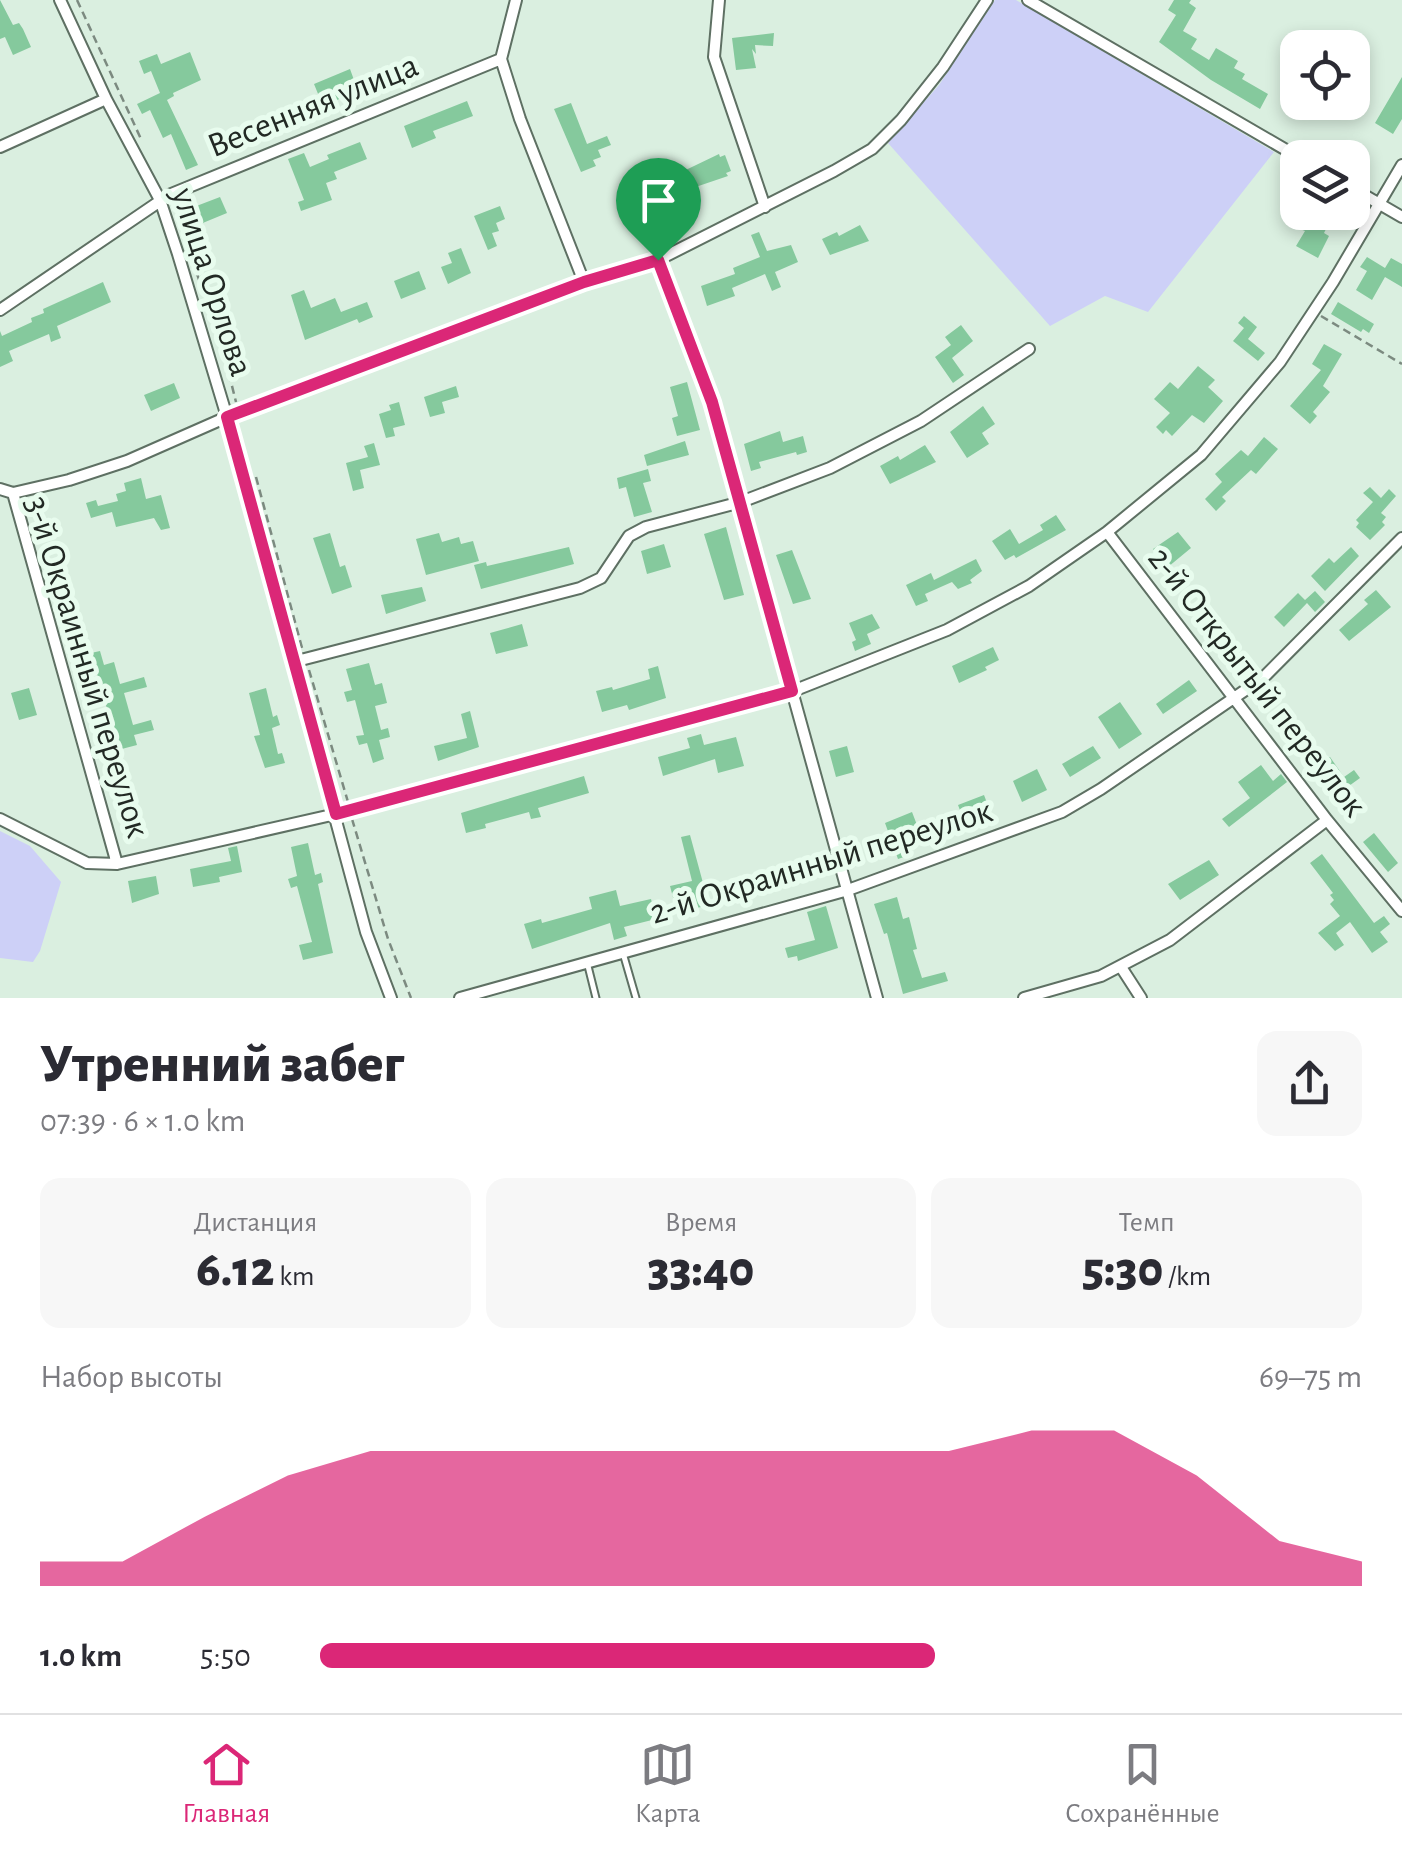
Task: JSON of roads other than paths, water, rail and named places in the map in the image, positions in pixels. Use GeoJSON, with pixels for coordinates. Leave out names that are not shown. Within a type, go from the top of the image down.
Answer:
{"type":"FeatureCollection","features":[{"type":"Feature","properties":{"kind":"street","name":"улица Орлова"},"geometry":{"type":"LineString","coordinates":[[60,0],[106,99],[160,200],[227,417],[366,932],[391,998]]}},
{"type":"Feature","properties":{"kind":"street"},"geometry":{"type":"LineString","coordinates":[[516,0],[501,59],[520,119],[584,282]]}},
{"type":"Feature","properties":{"kind":"street"},"geometry":{"type":"LineString","coordinates":[[719,0],[714,56],[765,207]]}},
{"type":"Feature","properties":{"kind":"street"},"geometry":{"type":"LineString","coordinates":[[13,493],[127,461],[227,417],[584,282],[658,260],[765,207],[872,148],[901,120],[943,67],[987,0]]}},
{"type":"Feature","properties":{"kind":"street"},"geometry":{"type":"LineString","coordinates":[[1028,0],[1280,146]]}},
{"type":"Feature","properties":{"kind":"street","name":"Весенняя улица"},"geometry":{"type":"LineString","coordinates":[[0,310],[160,200],[501,59]]}},
{"type":"Feature","properties":{"kind":"street"},"geometry":{"type":"LineString","coordinates":[[0,147],[106,99]]}},
{"type":"Feature","properties":{"kind":"street","name":"3-й Окраинный переулок"},"geometry":{"type":"LineString","coordinates":[[0,820],[87,864],[117,864],[336,814],[792,691],[946,630],[1029,586],[1108,532],[1201,455],[1280,362],[1402,165]]}},
{"type":"Feature","properties":{"kind":"street"},"geometry":{"type":"LineString","coordinates":[[1370,198],[1402,217]]}},
{"type":"Feature","properties":{"kind":"street"},"geometry":{"type":"LineString","coordinates":[[658,260],[712,402],[877,998]]}},
{"type":"Feature","properties":{"kind":"street"},"geometry":{"type":"LineString","coordinates":[[294,662],[580,588],[602,578],[629,536],[741,502],[830,468],[921,420],[1028,349]]}},
{"type":"Feature","properties":{"kind":"street","name":"3-й Окраинный переулок"},"geometry":{"type":"LineString","coordinates":[[0,490],[13,493],[117,864]]}},
{"type":"Feature","properties":{"kind":"street","name":"2-й Открытый переулок"},"geometry":{"type":"LineString","coordinates":[[1108,532],[1327,820],[1402,912]]}},
{"type":"Feature","properties":{"kind":"street","name":"2-й Окраинный переулок"},"geometry":{"type":"LineString","coordinates":[[460,998],[848,890],[1062,812],[1101,790],[1263,678],[1402,538]]}},
{"type":"Feature","properties":{"kind":"street"},"geometry":{"type":"LineString","coordinates":[[1024,998],[1121,967],[1170,940],[1327,820]]}},
{"type":"Feature","properties":{"kind":"street"},"geometry":{"type":"LineString","coordinates":[[1121,967],[1141,998]]}},
{"type":"Feature","properties":{"kind":"lane"},"geometry":{"type":"LineString","coordinates":[[623,952],[636,998]]}},
{"type":"Feature","properties":{"kind":"lane"},"geometry":{"type":"LineString","coordinates":[[587,962],[596,998]]}}]}
